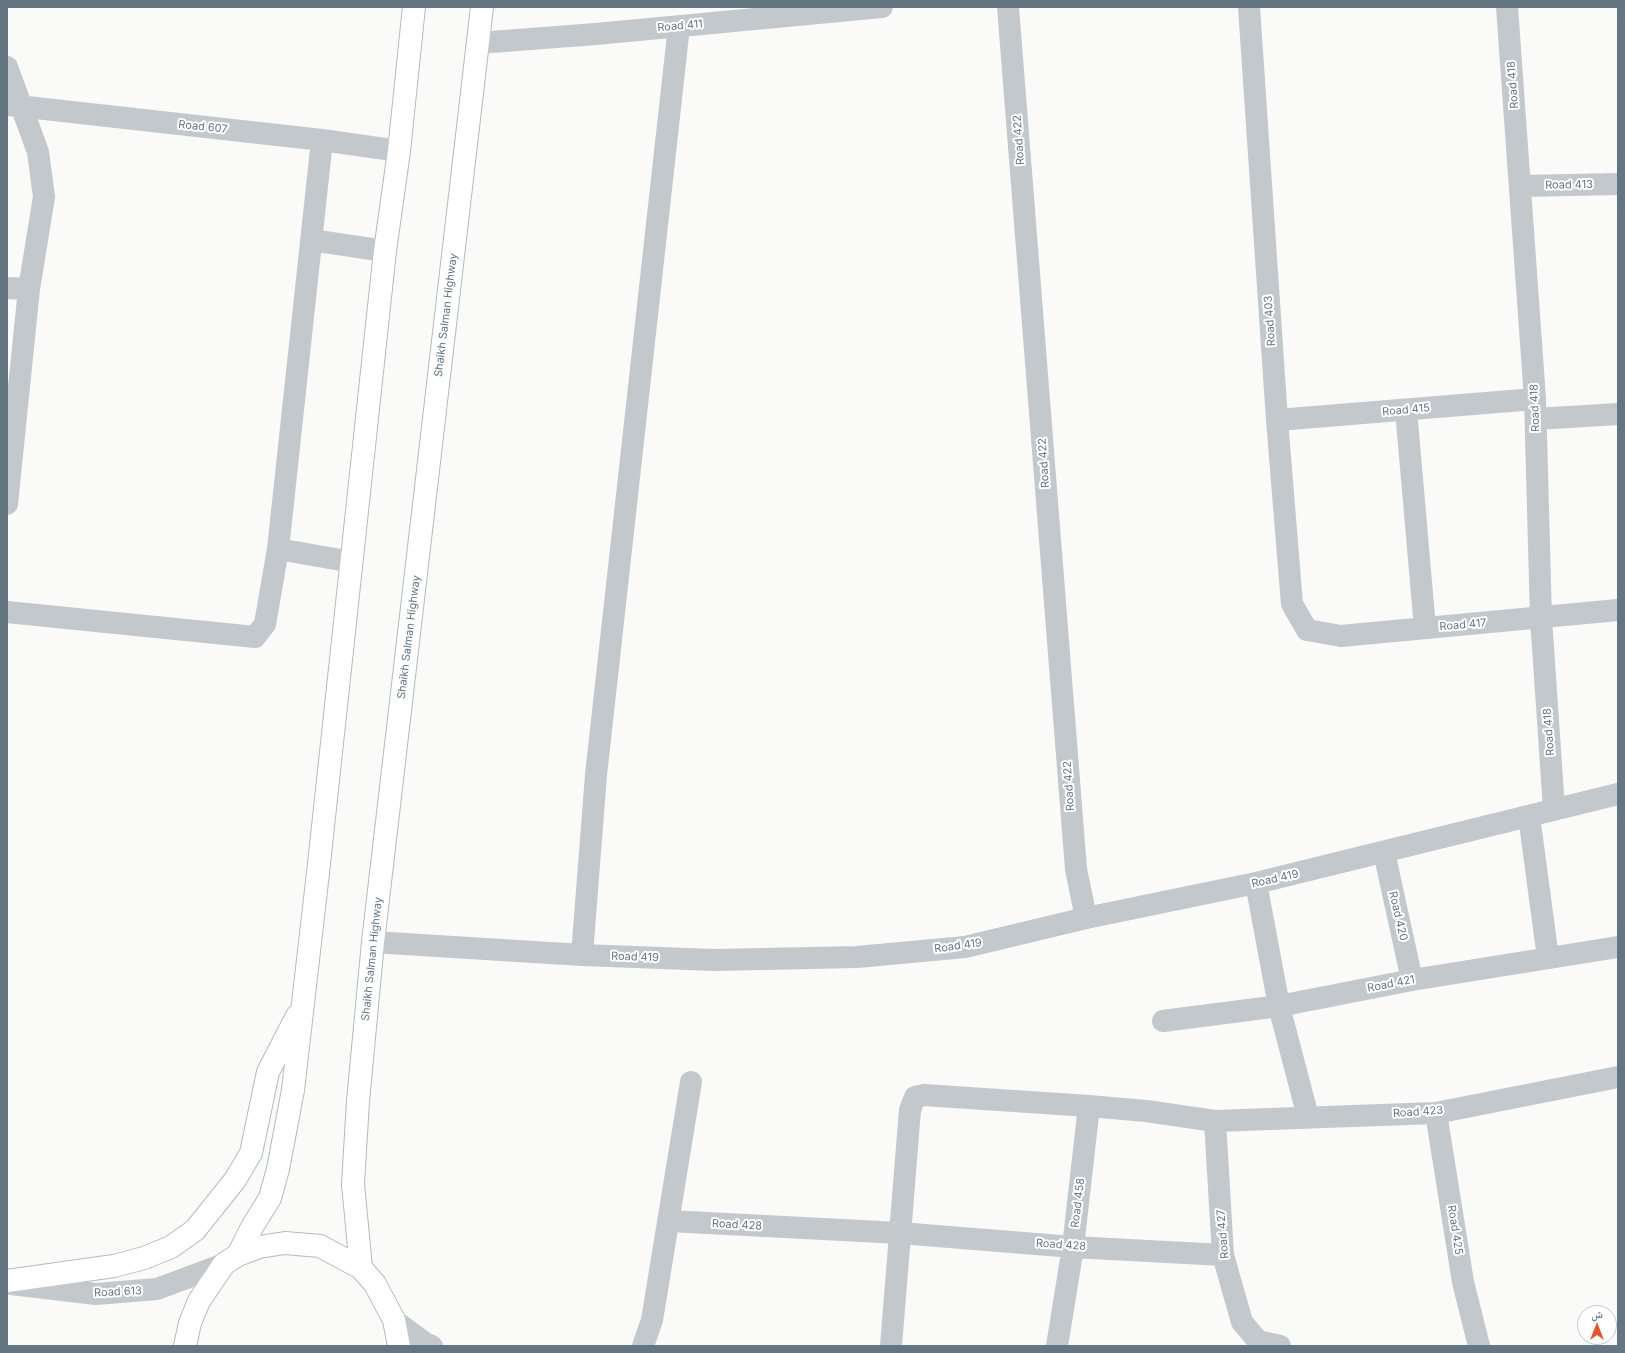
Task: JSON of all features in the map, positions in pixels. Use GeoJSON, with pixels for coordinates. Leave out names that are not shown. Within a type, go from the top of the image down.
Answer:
{"type":"FeatureCollection","features":[{"type":"Feature","properties":{"kind":"main road"},"geometry":{"type":"LineString","coordinates":[[185,1346],[190,1323],[199,1301],[231,1260],[270,1198],[278,1169],[293,1090],[304,1004],[385,251],[399,151],[414,7]]}},
{"type":"Feature","properties":{"kind":"main road","name":"Shaikh Salman Highway"},"geometry":{"type":"LineString","coordinates":[[361,1268],[353,1184],[358,1101],[373,942],[482,7]]}},
{"type":"Feature","properties":{"kind":"main road"},"geometry":{"type":"LineString","coordinates":[[7,1282],[114,1266],[144,1258],[171,1247],[195,1230],[235,1180],[251,1153],[268,1072],[304,1004]]}},
{"type":"Feature","properties":{"kind":"main road"},"geometry":{"type":"LineString","coordinates":[[231,1260],[259,1247],[285,1243],[320,1246],[361,1268],[375,1284],[394,1320],[399,1346]]}},
{"type":"Feature","properties":{"kind":"street","name":"Road 411"},"geometry":{"type":"LineString","coordinates":[[478,43],[882,7]]}},
{"type":"Feature","properties":{"kind":"street","name":"Road 422"},"geometry":{"type":"LineString","coordinates":[[1008,7],[1076,869],[1086,918]]}},
{"type":"Feature","properties":{"kind":"street","name":"Road 403"},"geometry":{"type":"LineString","coordinates":[[1249,7],[1277,420],[1292,604],[1307,630]]}},
{"type":"Feature","properties":{"kind":"street","name":"Road 418"},"geometry":{"type":"LineString","coordinates":[[1507,7],[1535,409],[1541,618],[1554,809]]}},
{"type":"Feature","properties":{"kind":"street"},"geometry":{"type":"LineString","coordinates":[[582,955],[598,759],[679,26]]}},
{"type":"Feature","properties":{"kind":"street"},"geometry":{"type":"LineString","coordinates":[[7,67],[15,106],[38,152],[44,197],[29,289],[7,504]]}},
{"type":"Feature","properties":{"kind":"street","name":"Road 607"},"geometry":{"type":"LineString","coordinates":[[15,106],[322,140],[399,151]]}},
{"type":"Feature","properties":{"kind":"street"},"geometry":{"type":"LineString","coordinates":[[7,612],[255,637],[265,624],[278,549],[322,140]]}},
{"type":"Feature","properties":{"kind":"street","name":"Road 413"},"geometry":{"type":"LineString","coordinates":[[1520,186],[1618,184]]}},
{"type":"Feature","properties":{"kind":"street"},"geometry":{"type":"LineString","coordinates":[[311,240],[385,251]]}},
{"type":"Feature","properties":{"kind":"street"},"geometry":{"type":"LineString","coordinates":[[7,288],[29,289]]}},
{"type":"Feature","properties":{"kind":"street","name":"Road 415"},"geometry":{"type":"LineString","coordinates":[[1277,420],[1406,410],[1535,409],[1618,414]]}},
{"type":"Feature","properties":{"kind":"street"},"geometry":{"type":"LineString","coordinates":[[1406,410],[1425,628]]}},
{"type":"Feature","properties":{"kind":"street"},"geometry":{"type":"LineString","coordinates":[[278,549],[352,562]]}},
{"type":"Feature","properties":{"kind":"street","name":"Road 417"},"geometry":{"type":"LineString","coordinates":[[1307,630],[1341,636],[1618,610]]}},
{"type":"Feature","properties":{"kind":"street","name":"Road 419"},"geometry":{"type":"LineString","coordinates":[[373,942],[582,955],[714,960],[857,957],[965,947],[1086,918],[1256,883],[1618,794]]}},
{"type":"Feature","properties":{"kind":"street"},"geometry":{"type":"LineString","coordinates":[[1529,816],[1548,958]]}},
{"type":"Feature","properties":{"kind":"street","name":"Road 420"},"geometry":{"type":"LineString","coordinates":[[1384,852],[1412,980]]}},
{"type":"Feature","properties":{"kind":"street"},"geometry":{"type":"LineString","coordinates":[[1256,883],[1279,1006],[1308,1117]]}},
{"type":"Feature","properties":{"kind":"street","name":"Road 421"},"geometry":{"type":"LineString","coordinates":[[1164,1021],[1279,1006],[1412,980],[1618,947]]}},
{"type":"Feature","properties":{"kind":"street","name":"Road 423"},"geometry":{"type":"LineString","coordinates":[[900,1233],[910,1110],[915,1097],[924,1095],[1146,1111],[1215,1121],[1436,1113],[1618,1077]]}},
{"type":"Feature","properties":{"kind":"street"},"geometry":{"type":"LineString","coordinates":[[643,1346],[652,1320],[670,1221],[691,1082]]}},
{"type":"Feature","properties":{"kind":"street","name":"Road 458"},"geometry":{"type":"LineString","coordinates":[[1057,1346],[1073,1247],[1090,1106]]}},
{"type":"Feature","properties":{"kind":"street","name":"Road 425"},"geometry":{"type":"LineString","coordinates":[[1436,1113],[1472,1345]]}},
{"type":"Feature","properties":{"kind":"street","name":"Road 427"},"geometry":{"type":"LineString","coordinates":[[1215,1121],[1224,1255],[1242,1322],[1258,1341],[1280,1346]]}},
{"type":"Feature","properties":{"kind":"street","name":"Road 428"},"geometry":{"type":"LineString","coordinates":[[670,1221],[900,1233],[1073,1247],[1224,1255]]}},
{"type":"Feature","properties":{"kind":"street"},"geometry":{"type":"LineString","coordinates":[[891,1346],[900,1233]]}},
{"type":"Feature","properties":{"kind":"street","name":"Road 613"},"geometry":{"type":"LineString","coordinates":[[7,1282],[96,1294],[157,1289],[231,1260]]}},
{"type":"Feature","properties":{"kind":"street"},"geometry":{"type":"LineString","coordinates":[[394,1320],[425,1343],[432,1346]]}}]}
